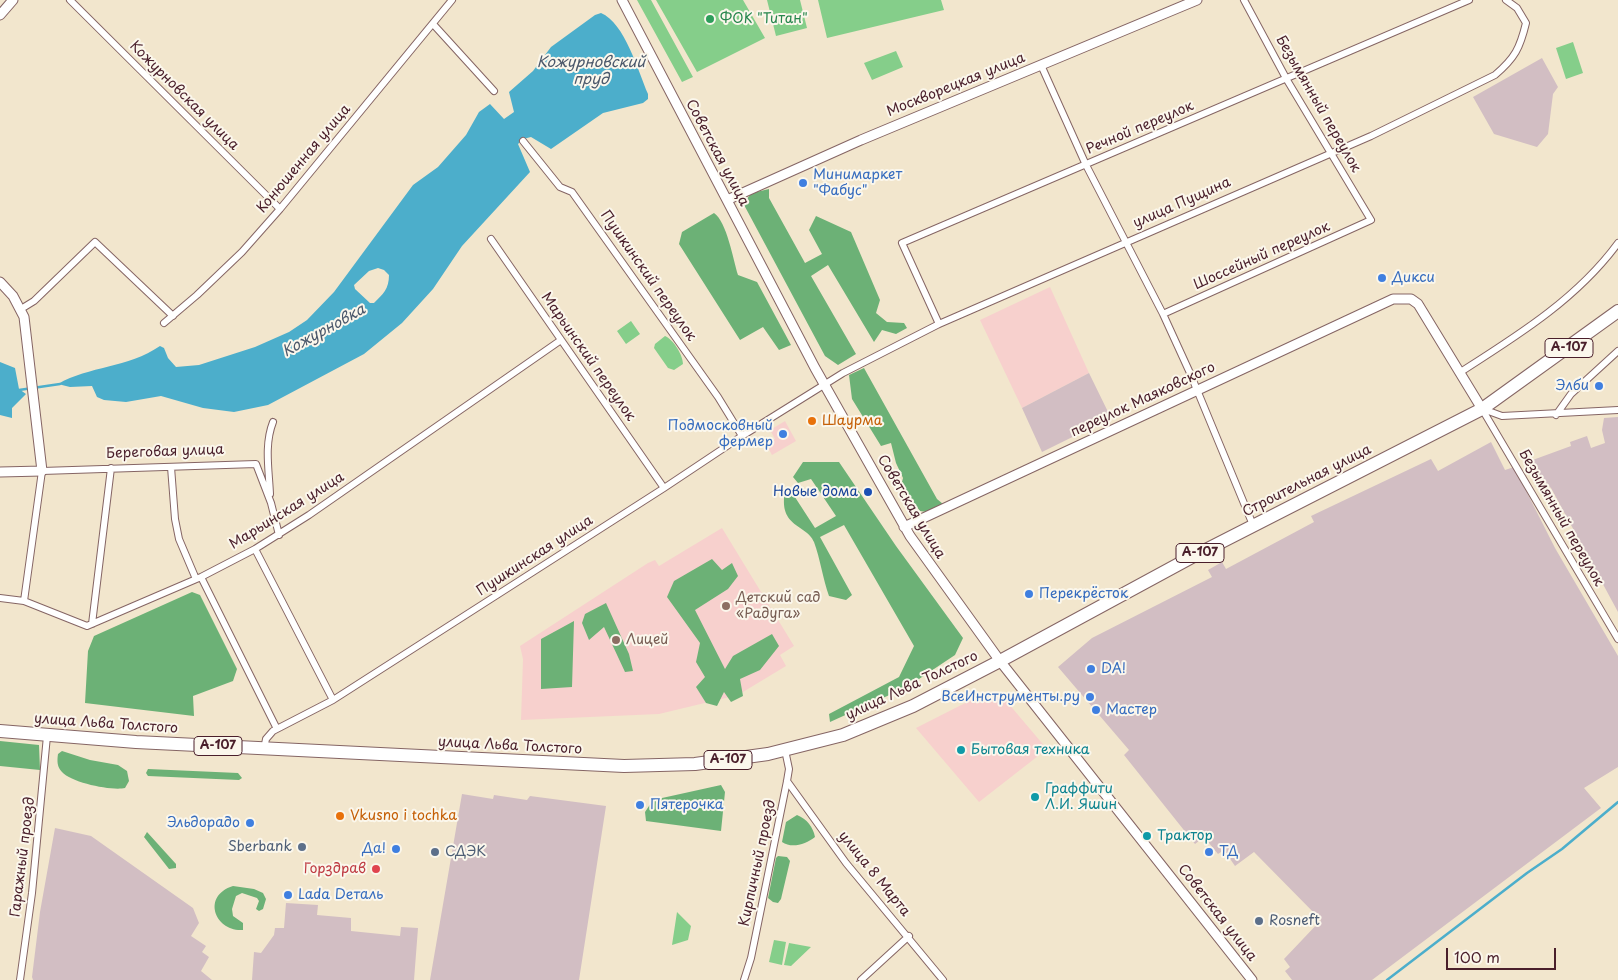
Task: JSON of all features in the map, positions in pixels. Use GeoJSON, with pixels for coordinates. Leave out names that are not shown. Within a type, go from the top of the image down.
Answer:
{"type":"FeatureCollection","features":[{"type":"Feature","properties":{"kind":"highway","name":"Строительная улица"},"geometry":{"type":"LineString","coordinates":[[1000,661],[1125,592],[1253,525],[1482,409],[1618,311]]}},
{"type":"Feature","properties":{"kind":"highway","name":"улица Льва Толстого"},"geometry":{"type":"LineString","coordinates":[[0,732],[264,749],[644,766],[694,764],[786,750],[843,735],[913,706],[1000,661]]}},
{"type":"Feature","properties":{"kind":"street"},"geometry":{"type":"LineString","coordinates":[[0,15],[13,0]]}},
{"type":"Feature","properties":{"kind":"street","name":"Кожурновская улица"},"geometry":{"type":"LineString","coordinates":[[70,0],[280,209]]}},
{"type":"Feature","properties":{"kind":"street","name":"Конюшенная улица"},"geometry":{"type":"LineString","coordinates":[[164,323],[242,252],[280,209],[452,0]]}},
{"type":"Feature","properties":{"kind":"street","name":"Советская улица"},"geometry":{"type":"LineString","coordinates":[[622,0],[824,384],[904,527],[943,585],[1000,661],[1252,980]]}},
{"type":"Feature","properties":{"kind":"street","name":"Москворецкая улица"},"geometry":{"type":"LineString","coordinates":[[727,200],[843,147],[1197,0]]}},
{"type":"Feature","properties":{"kind":"street","name":"Безымянный переулок"},"geometry":{"type":"LineString","coordinates":[[1244,0],[1287,80],[1371,220]]}},
{"type":"Feature","properties":{"kind":"street","name":"Речной переулок"},"geometry":{"type":"LineString","coordinates":[[939,324],[902,243],[1287,80],[1469,0]]}},
{"type":"Feature","properties":{"kind":"street","name":"улица Пущина"},"geometry":{"type":"LineString","coordinates":[[824,384],[939,324],[1125,241],[1371,136],[1495,75],[1511,61],[1521,44],[1526,23],[1517,8],[1506,0]]}},
{"type":"Feature","properties":{"kind":"street"},"geometry":{"type":"LineString","coordinates":[[433,24],[494,91]]}},
{"type":"Feature","properties":{"kind":"street"},"geometry":{"type":"LineString","coordinates":[[1041,65],[1086,165],[1163,314],[1198,389],[1253,525]]}},
{"type":"Feature","properties":{"kind":"street","name":"Пушкинский переулок"},"geometry":{"type":"LineString","coordinates":[[523,141],[560,187],[572,192],[712,389],[742,436]]}},
{"type":"Feature","properties":{"kind":"street","name":"Шоссейный переулок"},"geometry":{"type":"LineString","coordinates":[[1163,314],[1371,220]]}},
{"type":"Feature","properties":{"kind":"street","name":"Марьинский переулок"},"geometry":{"type":"LineString","coordinates":[[491,239],[664,488]]}},
{"type":"Feature","properties":{"kind":"street"},"geometry":{"type":"LineString","coordinates":[[21,309],[34,301],[95,242],[173,316]]}},
{"type":"Feature","properties":{"kind":"street"},"geometry":{"type":"LineString","coordinates":[[1618,243],[1602,265],[1560,304],[1459,373],[1482,409],[1502,416],[1556,415],[1618,410]]}},
{"type":"Feature","properties":{"kind":"street"},"geometry":{"type":"LineString","coordinates":[[0,282],[13,296],[21,309],[26,329],[42,471],[24,601]]}},
{"type":"Feature","properties":{"kind":"street","name":"переулок Маяковского"},"geometry":{"type":"LineString","coordinates":[[904,527],[1393,299],[1411,299],[1418,304],[1459,373]]}},
{"type":"Feature","properties":{"kind":"street","name":"Марьинская улица"},"geometry":{"type":"LineString","coordinates":[[92,624],[198,578],[279,535],[561,340]]}},
{"type":"Feature","properties":{"kind":"street"},"geometry":{"type":"LineString","coordinates":[[1556,415],[1571,394],[1618,351]]}},
{"type":"Feature","properties":{"kind":"street","name":"Пушкинская улица"},"geometry":{"type":"LineString","coordinates":[[276,729],[333,700],[824,384]]}},
{"type":"Feature","properties":{"kind":"street","name":"Безымянный переулок"},"geometry":{"type":"LineString","coordinates":[[1482,409],[1618,639]]}},
{"type":"Feature","properties":{"kind":"street"},"geometry":{"type":"LineString","coordinates":[[271,503],[268,457],[269,434],[273,422]]}},
{"type":"Feature","properties":{"kind":"street","name":"Береговая улица"},"geometry":{"type":"LineString","coordinates":[[0,472],[256,464],[271,503],[279,535]]}},
{"type":"Feature","properties":{"kind":"street"},"geometry":{"type":"LineString","coordinates":[[171,467],[175,519],[180,539],[198,578],[276,729],[266,739],[264,749]]}},
{"type":"Feature","properties":{"kind":"street"},"geometry":{"type":"LineString","coordinates":[[0,598],[24,601],[80,624],[87,626],[92,624],[111,468]]}},
{"type":"Feature","properties":{"kind":"street"},"geometry":{"type":"LineString","coordinates":[[255,549],[333,700]]}},
{"type":"Feature","properties":{"kind":"street","name":"Гаражный проезд"},"geometry":{"type":"LineString","coordinates":[[20,980],[32,892],[47,736]]}},
{"type":"Feature","properties":{"kind":"street","name":"Кирпичный проезд"},"geometry":{"type":"LineString","coordinates":[[744,980],[751,958],[787,781],[789,769],[786,750]]}},
{"type":"Feature","properties":{"kind":"street","name":"улица 8 Марта"},"geometry":{"type":"LineString","coordinates":[[787,781],[846,863],[909,936],[943,980]]}},
{"type":"Feature","properties":{"kind":"street"},"geometry":{"type":"LineString","coordinates":[[861,980],[909,936]]}},
{"type":"Feature","properties":{"kind":"shaded area"},"geometry":{"type":"Polygon","coordinates":[[[1542,58],[1558,87],[1553,94],[1548,134],[1537,147],[1494,134],[1473,97],[1542,58]]]}},
{"type":"Feature","properties":{"kind":"shaded area"},"geometry":{"type":"Polygon","coordinates":[[[1050,287],[1089,373],[1022,408],[980,320],[1050,287]]]}},
{"type":"Feature","properties":{"kind":"shaded area"},"geometry":{"type":"Polygon","coordinates":[[[1089,373],[1111,418],[1042,452],[1022,408],[1089,373]]]}},
{"type":"Feature","properties":{"kind":"shaded area"},"geometry":{"type":"Polygon","coordinates":[[[1618,417],[1618,612],[1551,488],[1539,476],[1530,461],[1571,446],[1570,442],[1587,436],[1591,448],[1605,443],[1602,430],[1604,418],[1618,417]]]}},
{"type":"Feature","properties":{"kind":"shaded area","name":"Подмосковный фермер"},"geometry":{"type":"Polygon","coordinates":[[[785,421],[796,441],[772,455],[766,444],[775,439],[770,430],[785,421]]]}},
{"type":"Feature","properties":{"kind":"shaded area"},"geometry":{"type":"Polygon","coordinates":[[[1491,442],[1505,470],[1514,467],[1555,548],[1618,656],[1618,767],[1584,788],[1601,808],[1372,980],[1292,980],[1285,971],[1290,967],[1284,959],[1321,920],[1254,852],[1235,866],[1224,850],[1218,854],[1204,837],[1195,844],[1124,755],[1129,750],[1058,667],[1092,638],[1212,577],[1208,570],[1222,562],[1226,569],[1314,522],[1311,516],[1431,459],[1438,471],[1491,442]]]}},
{"type":"Feature","properties":{"kind":"shaded area","name":"Лицей"},"geometry":{"type":"Polygon","coordinates":[[[722,528],[794,646],[780,655],[786,666],[738,695],[659,714],[521,720],[523,659],[520,646],[648,563],[655,560],[659,566],[722,528]]]}},
{"type":"Feature","properties":{"kind":"shaded area"},"geometry":{"type":"Polygon","coordinates":[[[992,694],[1002,696],[1047,749],[979,802],[916,728],[977,697],[992,694]]]}},
{"type":"Feature","properties":{"kind":"shaded area"},"geometry":{"type":"Polygon","coordinates":[[[462,794],[493,799],[494,795],[527,800],[530,796],[606,806],[579,980],[430,980],[462,794]]]}},
{"type":"Feature","properties":{"kind":"shaded area"},"geometry":{"type":"Polygon","coordinates":[[[55,828],[91,836],[193,908],[199,923],[191,936],[206,946],[202,952],[209,957],[201,971],[212,980],[33,980],[40,912],[55,828]]]}},
{"type":"Feature","properties":{"kind":"shaded area"},"geometry":{"type":"Polygon","coordinates":[[[286,903],[318,905],[317,915],[351,918],[351,931],[400,936],[401,927],[418,928],[414,980],[252,980],[254,952],[261,953],[274,935],[275,928],[284,928],[286,903]]]}},
{"type":"Feature","properties":{"kind":"green space"},"geometry":{"type":"Polygon","coordinates":[[[637,0],[651,0],[693,77],[682,82],[637,0]]]}},
{"type":"Feature","properties":{"kind":"green space","name":"ФОК \"Титан\""},"geometry":{"type":"Polygon","coordinates":[[[656,0],[743,0],[765,38],[697,72],[656,0]]]}},
{"type":"Feature","properties":{"kind":"green space"},"geometry":{"type":"Polygon","coordinates":[[[767,0],[800,0],[807,28],[776,36],[767,0]]]}},
{"type":"Feature","properties":{"kind":"green space"},"geometry":{"type":"Polygon","coordinates":[[[818,0],[941,0],[944,10],[827,38],[818,0]]]}},
{"type":"Feature","properties":{"kind":"green space"},"geometry":{"type":"Polygon","coordinates":[[[1573,42],[1583,73],[1566,79],[1556,48],[1573,42]]]}},
{"type":"Feature","properties":{"kind":"green space"},"geometry":{"type":"Polygon","coordinates":[[[896,51],[903,67],[872,80],[864,63],[896,51]]]}},
{"type":"Feature","properties":{"kind":"green space"},"geometry":{"type":"Polygon","coordinates":[[[769,189],[769,198],[805,263],[822,254],[809,230],[816,216],[851,232],[880,300],[876,313],[887,322],[904,323],[907,328],[896,334],[882,330],[874,342],[828,265],[811,276],[856,354],[838,365],[825,356],[743,203],[752,193],[769,189]]]}},
{"type":"Feature","properties":{"kind":"green space"},"geometry":{"type":"Polygon","coordinates":[[[714,213],[723,224],[738,275],[757,282],[791,345],[779,350],[763,327],[740,340],[679,244],[682,232],[714,213]]]}},
{"type":"Feature","properties":{"kind":"green space"},"geometry":{"type":"Polygon","coordinates":[[[631,321],[640,334],[626,344],[617,331],[631,321]]]}},
{"type":"Feature","properties":{"kind":"green space"},"geometry":{"type":"Polygon","coordinates":[[[665,336],[674,344],[683,360],[683,364],[674,370],[668,368],[654,348],[655,344],[665,336]]]}},
{"type":"Feature","properties":{"kind":"green space"},"geometry":{"type":"Polygon","coordinates":[[[864,368],[937,499],[943,504],[933,513],[920,511],[901,486],[903,478],[896,463],[891,443],[881,446],[852,399],[849,375],[864,368]]]}},
{"type":"Feature","properties":{"kind":"green space"},"geometry":{"type":"Polygon","coordinates":[[[803,462],[839,462],[896,546],[963,638],[955,655],[907,687],[830,722],[829,714],[899,677],[914,646],[844,525],[820,537],[852,595],[846,600],[829,596],[814,542],[806,532],[789,519],[784,503],[785,491],[791,491],[815,528],[836,516],[811,479],[798,483],[793,477],[803,462]]]}},
{"type":"Feature","properties":{"kind":"green space"},"geometry":{"type":"Polygon","coordinates":[[[712,559],[722,570],[732,563],[738,576],[728,589],[695,610],[725,669],[733,656],[772,634],[779,646],[760,670],[740,679],[743,696],[731,702],[724,692],[717,706],[706,703],[696,687],[705,677],[696,662],[700,643],[667,597],[674,581],[712,559]]]}},
{"type":"Feature","properties":{"kind":"green space"},"geometry":{"type":"Polygon","coordinates":[[[192,592],[200,595],[237,669],[233,681],[193,696],[194,716],[85,703],[88,651],[94,636],[192,592]]]}},
{"type":"Feature","properties":{"kind":"green space"},"geometry":{"type":"Polygon","coordinates":[[[606,603],[629,654],[633,671],[625,672],[604,627],[589,640],[582,623],[585,614],[606,603]]]}},
{"type":"Feature","properties":{"kind":"green space"},"geometry":{"type":"Polygon","coordinates":[[[574,621],[572,687],[541,689],[541,639],[574,621]]]}},
{"type":"Feature","properties":{"kind":"green space"},"geometry":{"type":"Polygon","coordinates":[[[0,741],[39,745],[40,770],[0,766],[0,741]]]}},
{"type":"Feature","properties":{"kind":"green space"},"geometry":{"type":"Polygon","coordinates":[[[62,751],[90,760],[118,765],[127,771],[129,781],[125,788],[119,789],[74,780],[59,768],[58,754],[62,751]]]}},
{"type":"Feature","properties":{"kind":"green space"},"geometry":{"type":"Polygon","coordinates":[[[148,769],[238,773],[242,778],[239,780],[148,776],[146,773],[148,769]]]}},
{"type":"Feature","properties":{"kind":"green space"},"geometry":{"type":"Polygon","coordinates":[[[721,785],[725,792],[721,831],[646,821],[645,812],[653,800],[721,785]]]}},
{"type":"Feature","properties":{"kind":"green space"},"geometry":{"type":"Polygon","coordinates":[[[797,815],[809,824],[815,837],[799,845],[786,844],[782,842],[786,822],[797,815]]]}},
{"type":"Feature","properties":{"kind":"green space"},"geometry":{"type":"Polygon","coordinates":[[[147,832],[176,864],[176,868],[169,869],[144,837],[147,832]]]}},
{"type":"Feature","properties":{"kind":"green space"},"geometry":{"type":"Polygon","coordinates":[[[778,856],[787,857],[790,861],[781,899],[778,903],[768,898],[778,856]]]}},
{"type":"Feature","properties":{"kind":"green space"},"geometry":{"type":"Polygon","coordinates":[[[233,886],[254,889],[263,893],[266,899],[263,909],[259,911],[256,909],[259,901],[257,898],[242,893],[236,896],[232,909],[233,916],[243,923],[243,930],[233,929],[225,925],[219,920],[216,912],[217,897],[223,891],[233,886]]]}},
{"type":"Feature","properties":{"kind":"green space"},"geometry":{"type":"Polygon","coordinates":[[[677,912],[691,926],[688,940],[672,945],[677,912]]]}},
{"type":"Feature","properties":{"kind":"green space"},"geometry":{"type":"Polygon","coordinates":[[[774,940],[786,942],[782,965],[769,962],[774,940]]]}},
{"type":"Feature","properties":{"kind":"green space"},"geometry":{"type":"Polygon","coordinates":[[[789,943],[811,947],[791,966],[784,965],[789,943]]]}},
{"type":"Feature","properties":{"kind":"water","name":"Кожурновский пруд"},"geometry":{"type":"Polygon","coordinates":[[[601,13],[610,18],[624,37],[648,94],[648,99],[643,103],[603,113],[551,149],[531,137],[523,139],[518,144],[530,172],[462,246],[433,289],[402,323],[364,354],[268,405],[234,412],[203,408],[161,396],[126,402],[104,400],[97,397],[92,386],[70,387],[58,384],[70,378],[135,359],[160,346],[164,348],[168,358],[176,367],[199,365],[255,347],[289,332],[307,320],[334,292],[413,185],[438,167],[466,135],[479,112],[490,104],[504,119],[514,112],[509,92],[533,71],[551,47],[595,15],[601,13]],[[378,268],[369,271],[354,285],[355,289],[370,303],[374,303],[387,288],[389,275],[384,270],[378,268]]]}},
{"type":"Feature","properties":{"kind":"water"},"geometry":{"type":"Polygon","coordinates":[[[0,362],[15,368],[19,389],[26,394],[12,408],[12,418],[0,415],[0,362]]]}},
{"type":"Feature","properties":{"kind":"waterway","name":"Кожурновка"},"geometry":{"type":"LineString","coordinates":[[19,390],[60,384]]}},
{"type":"Feature","properties":{"kind":"waterway"},"geometry":{"type":"LineString","coordinates":[[1387,980],[1527,873],[1562,849],[1618,802]]}},
{"type":"Feature","properties":{"kind":"place","name":"ФОК \"Титан\""},"geometry":{"type":"Point","coordinates":[710,19]}},
{"type":"Feature","properties":{"kind":"place","name":"Минимаркет \"Фабус\""},"geometry":{"type":"Point","coordinates":[803,183]}},
{"type":"Feature","properties":{"kind":"place","name":"Дикси"},"geometry":{"type":"Point","coordinates":[1382,278]}},
{"type":"Feature","properties":{"kind":"place","name":"Элби"},"geometry":{"type":"Point","coordinates":[1599,386]}},
{"type":"Feature","properties":{"kind":"place","name":"Шаурма"},"geometry":{"type":"Point","coordinates":[812,421]}},
{"type":"Feature","properties":{"kind":"place","name":"Подмосковный фермер"},"geometry":{"type":"Point","coordinates":[783,434]}},
{"type":"Feature","properties":{"kind":"place","name":"Новые дома"},"geometry":{"type":"Point","coordinates":[868,492]}},
{"type":"Feature","properties":{"kind":"place","name":"Перекрёсток"},"geometry":{"type":"Point","coordinates":[1029,594]}},
{"type":"Feature","properties":{"kind":"place","name":"Детский сад «Радуга»"},"geometry":{"type":"Point","coordinates":[726,606]}},
{"type":"Feature","properties":{"kind":"place","name":"Лицей"},"geometry":{"type":"Point","coordinates":[616,640]}},
{"type":"Feature","properties":{"kind":"place","name":"DA!"},"geometry":{"type":"Point","coordinates":[1091,669]}},
{"type":"Feature","properties":{"kind":"place","name":"ВсеИнструменты.ру"},"geometry":{"type":"Point","coordinates":[1090,697]}},
{"type":"Feature","properties":{"kind":"place","name":"Мастер"},"geometry":{"type":"Point","coordinates":[1096,710]}},
{"type":"Feature","properties":{"kind":"place","name":"Бытовая техника"},"geometry":{"type":"Point","coordinates":[961,750]}},
{"type":"Feature","properties":{"kind":"place","name":"Граффити Л.И. Яшин"},"geometry":{"type":"Point","coordinates":[1035,797]}},
{"type":"Feature","properties":{"kind":"place","name":"Пятерочка"},"geometry":{"type":"Point","coordinates":[640,805]}},
{"type":"Feature","properties":{"kind":"place","name":"Vkusno i tochka"},"geometry":{"type":"Point","coordinates":[340,816]}},
{"type":"Feature","properties":{"kind":"place","name":"Эльдорадо"},"geometry":{"type":"Point","coordinates":[250,823]}},
{"type":"Feature","properties":{"kind":"place","name":"Трактор"},"geometry":{"type":"Point","coordinates":[1147,836]}},
{"type":"Feature","properties":{"kind":"place","name":"Sberbank"},"geometry":{"type":"Point","coordinates":[302,847]}},
{"type":"Feature","properties":{"kind":"place","name":"Да!"},"geometry":{"type":"Point","coordinates":[396,849]}},
{"type":"Feature","properties":{"kind":"place","name":"СДЭК"},"geometry":{"type":"Point","coordinates":[435,852]}},
{"type":"Feature","properties":{"kind":"place","name":"ТД"},"geometry":{"type":"Point","coordinates":[1209,852]}},
{"type":"Feature","properties":{"kind":"place","name":"Горздрав"},"geometry":{"type":"Point","coordinates":[376,869]}},
{"type":"Feature","properties":{"kind":"place","name":"Lada Dеталь"},"geometry":{"type":"Point","coordinates":[288,895]}},
{"type":"Feature","properties":{"kind":"place","name":"Rosneft"},"geometry":{"type":"Point","coordinates":[1259,921]}}]}
